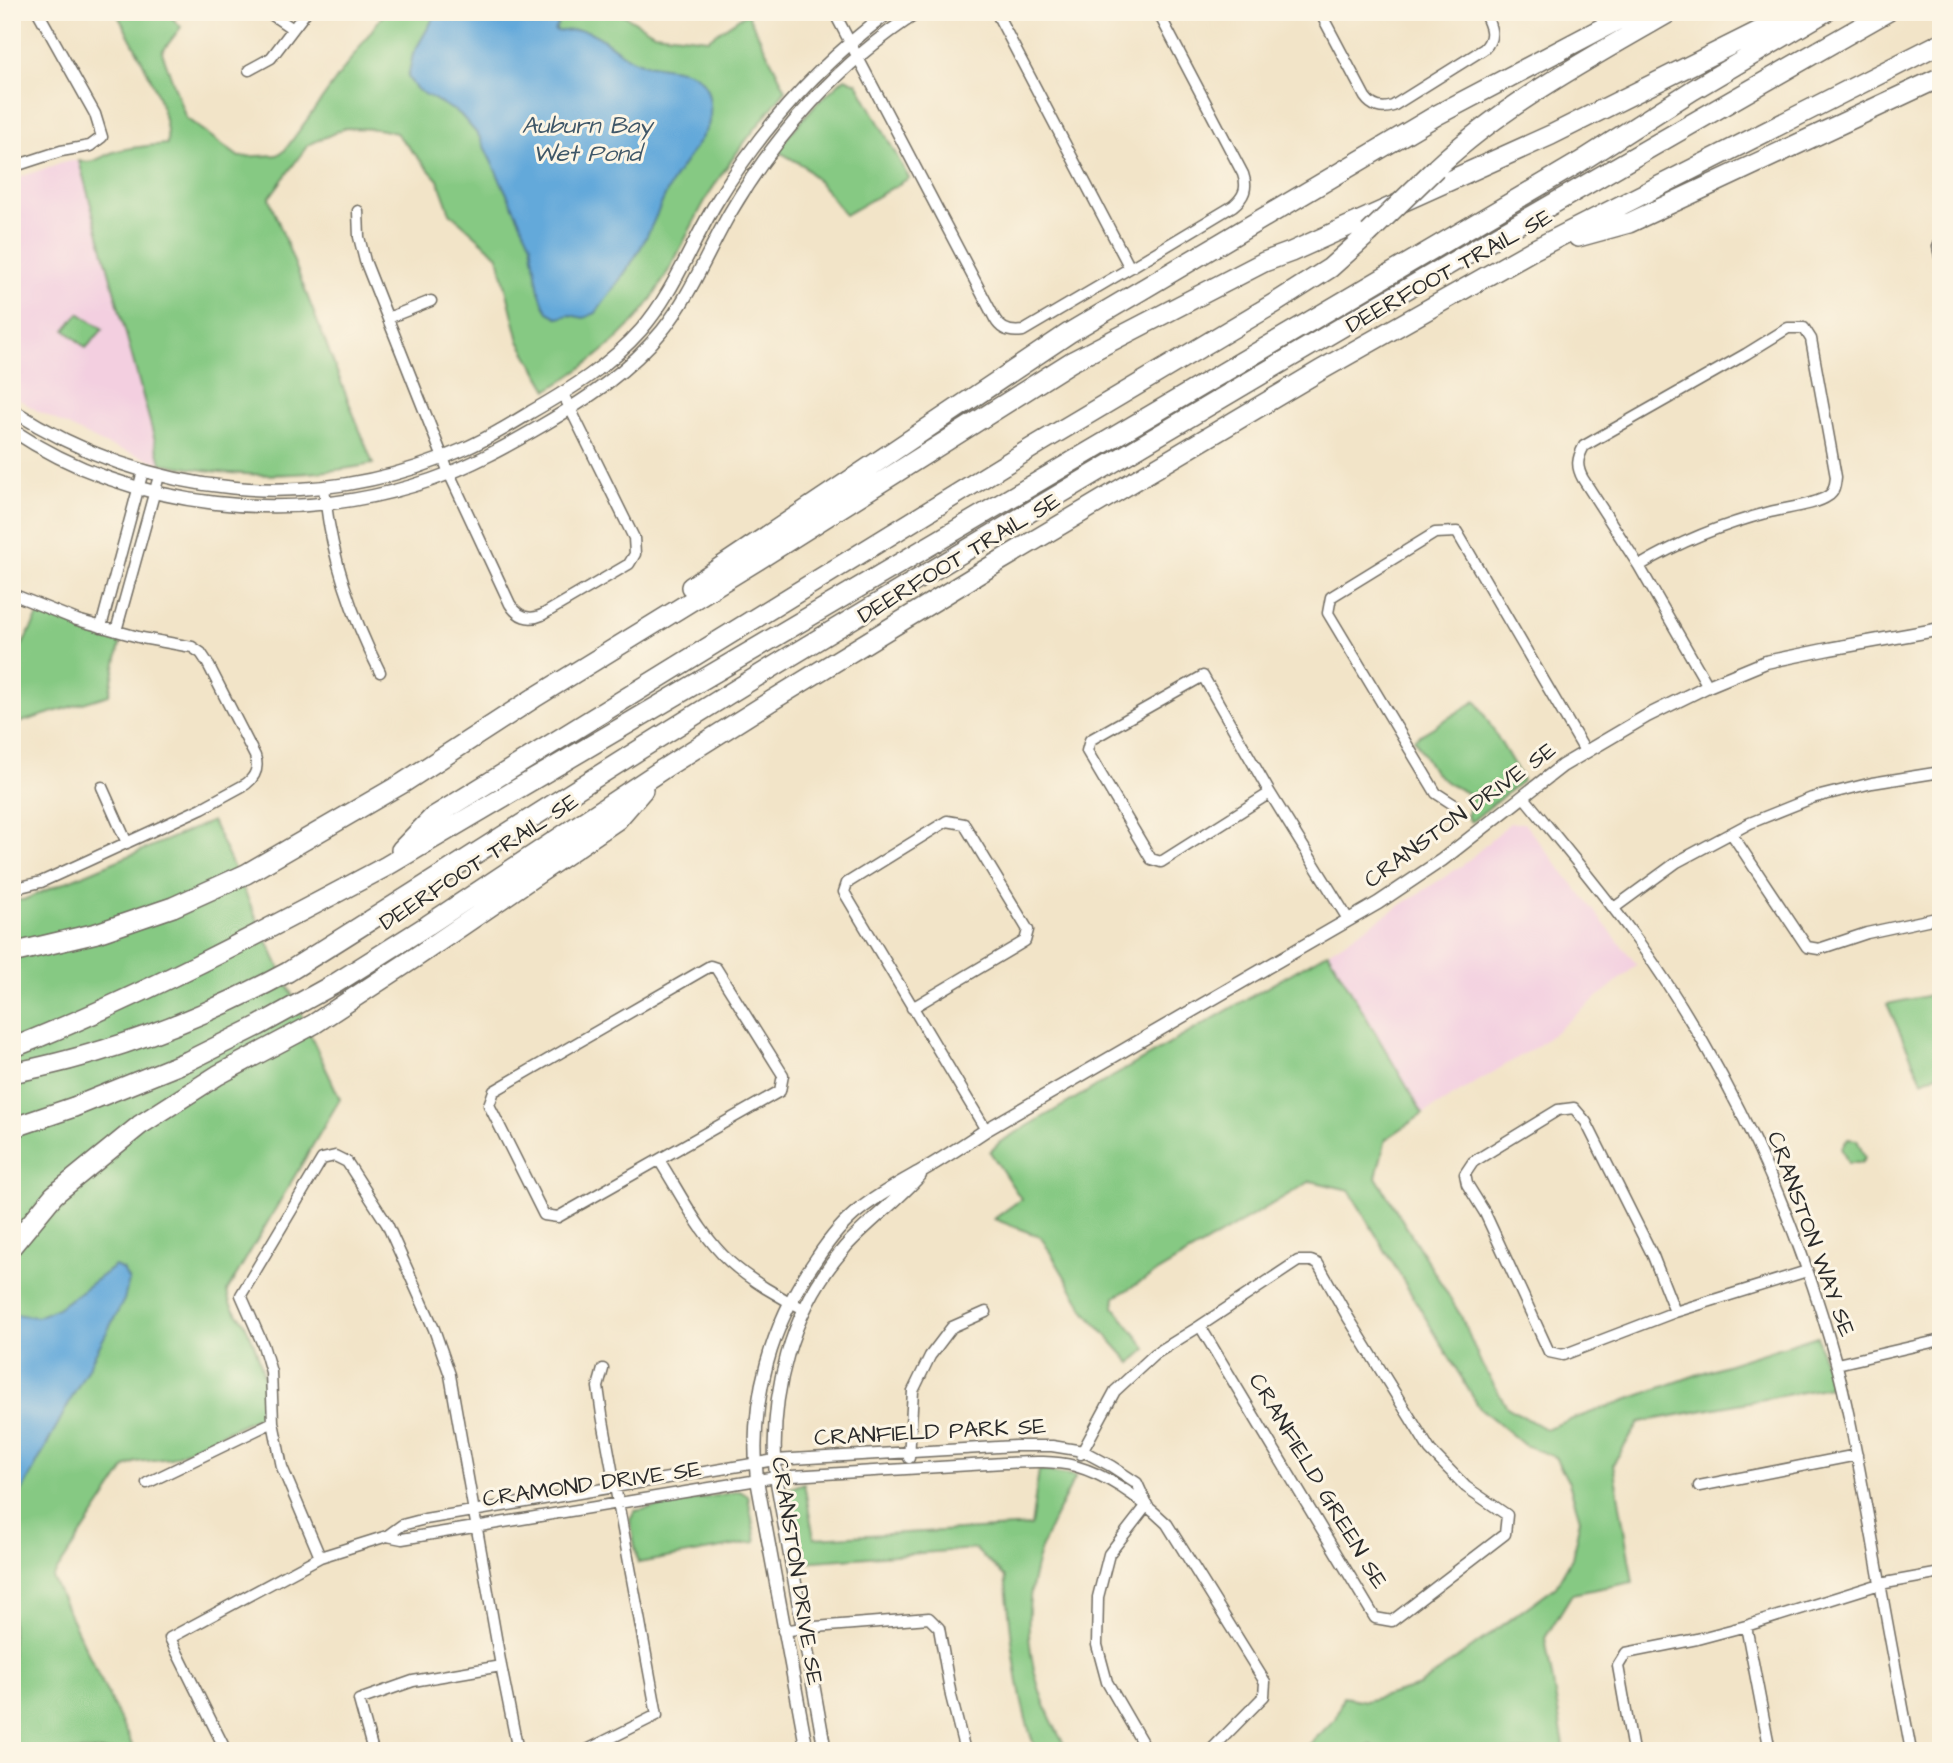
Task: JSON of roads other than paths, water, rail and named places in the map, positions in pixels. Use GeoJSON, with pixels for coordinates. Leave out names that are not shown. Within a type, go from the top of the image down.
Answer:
{"type":"FeatureCollection","features":[{"type":"Feature","properties":{"kind":"highway"},"geometry":{"type":"LineString","coordinates":[[573,674],[584,660],[1069,333],[1437,114],[1633,12]]}},
{"type":"Feature","properties":{"kind":"highway"},"geometry":{"type":"LineString","coordinates":[[385,867],[433,817],[1026,451],[1329,268],[1436,168],[1511,107],[1670,12]]}},
{"type":"Feature","properties":{"kind":"highway"},"geometry":{"type":"LineString","coordinates":[[12,953],[97,933],[173,907],[246,874],[403,783],[1071,362],[1264,262],[1551,135],[1797,12]]}},
{"type":"Feature","properties":{"kind":"highway","name":"DEERFOOT TRAIL SE"},"geometry":{"type":"LineString","coordinates":[[12,1048],[149,989],[248,941],[385,867],[1568,169],[1693,90],[1825,12]]}},
{"type":"Feature","properties":{"kind":"highway"},"geometry":{"type":"LineString","coordinates":[[12,1073],[92,1054],[171,1028],[238,999],[288,972],[636,751],[817,640],[1332,334],[1887,12]]}},
{"type":"Feature","properties":{"kind":"highway","name":"DEERFOOT TRAIL SE"},"geometry":{"type":"LineString","coordinates":[[12,1128],[74,1107],[187,1061],[303,1002],[428,925],[663,769],[998,562],[1321,370],[1533,250],[1941,43]]}},
{"type":"Feature","properties":{"kind":"highway"},"geometry":{"type":"LineString","coordinates":[[1533,250],[1629,223],[1941,77]]}},
{"type":"Feature","properties":{"kind":"highway"},"geometry":{"type":"LineString","coordinates":[[12,1246],[54,1195],[140,1125],[218,1075],[314,1024],[419,956],[617,820],[663,769]]}},
{"type":"Feature","properties":{"kind":"street"},"geometry":{"type":"LineString","coordinates":[[12,167],[61,151],[90,146],[102,136],[95,114],[38,12]]}},
{"type":"Feature","properties":{"kind":"street"},"geometry":{"type":"LineString","coordinates":[[268,12],[293,29]]}},
{"type":"Feature","properties":{"kind":"street"},"geometry":{"type":"LineString","coordinates":[[248,70],[271,58],[306,12]]}},
{"type":"Feature","properties":{"kind":"street"},"geometry":{"type":"LineString","coordinates":[[834,12],[995,319],[1003,329],[1013,332],[1023,331],[1130,268],[1233,206],[1243,196],[1246,187],[1243,174],[1158,12]]}},
{"type":"Feature","properties":{"kind":"street"},"geometry":{"type":"LineString","coordinates":[[12,410],[82,449],[143,471],[203,485],[281,490],[324,487],[381,477],[443,458],[488,437],[563,394],[613,358],[656,312],[680,274],[715,205],[756,142],[795,95],[850,43],[888,12]]}},
{"type":"Feature","properties":{"kind":"street"},"geometry":{"type":"LineString","coordinates":[[12,430],[68,460],[154,492],[241,506],[325,504],[379,495],[449,474],[508,445],[570,409],[614,379],[662,330],[689,293],[743,190],[772,149],[814,99],[858,58],[918,12]]}},
{"type":"Feature","properties":{"kind":"street"},"geometry":{"type":"LineString","coordinates":[[996,12],[1130,268]]}},
{"type":"Feature","properties":{"kind":"street"},"geometry":{"type":"LineString","coordinates":[[1321,12],[1367,101],[1383,108],[1393,106],[1485,50],[1490,44],[1492,34],[1491,25],[1484,12]]}},
{"type":"Feature","properties":{"kind":"street"},"geometry":{"type":"LineString","coordinates":[[358,211],[360,244],[449,474],[478,540],[514,610],[527,618],[542,615],[629,564],[636,550],[634,538],[563,394]]}},
{"type":"Feature","properties":{"kind":"street"},"geometry":{"type":"LineString","coordinates":[[1941,236],[1938,247],[1941,261]]}},
{"type":"Feature","properties":{"kind":"street"},"geometry":{"type":"LineString","coordinates":[[388,318],[431,301]]}},
{"type":"Feature","properties":{"kind":"street"},"geometry":{"type":"LineString","coordinates":[[1639,566],[1710,531],[1769,512],[1827,498],[1834,490],[1836,477],[1811,338],[1804,328],[1788,328],[1584,446],[1577,459],[1578,470],[1639,566],[1708,686]]}},
{"type":"Feature","properties":{"kind":"street"},"geometry":{"type":"LineString","coordinates":[[101,627],[143,471]]}},
{"type":"Feature","properties":{"kind":"street"},"geometry":{"type":"LineString","coordinates":[[116,631],[159,475]]}},
{"type":"Feature","properties":{"kind":"street"},"geometry":{"type":"LineString","coordinates":[[324,487],[332,547],[345,593],[380,672]]}},
{"type":"Feature","properties":{"kind":"street"},"geometry":{"type":"LineString","coordinates":[[1456,806],[1436,793],[1328,613],[1331,597],[1435,533],[1457,532],[1585,751]]}},
{"type":"Feature","properties":{"kind":"street"},"geometry":{"type":"LineString","coordinates":[[12,594],[54,612],[101,627],[192,646],[201,653],[258,766],[252,779],[246,784],[41,882],[12,890]]}},
{"type":"Feature","properties":{"kind":"street","name":"CRANSTON DRIVE SE"},"geometry":{"type":"LineString","coordinates":[[807,1751],[757,1480],[757,1407],[769,1350],[788,1302],[833,1235],[857,1211],[888,1188],[924,1170],[986,1130],[1348,919],[1442,860],[1585,751],[1647,716],[1708,686],[1766,662],[1941,629]]}},
{"type":"Feature","properties":{"kind":"street"},"geometry":{"type":"LineString","coordinates":[[1270,793],[1161,862],[1151,859],[1087,751],[1090,740],[1203,676],[1270,793],[1348,919]]}},
{"type":"Feature","properties":{"kind":"street"},"geometry":{"type":"LineString","coordinates":[[1614,908],[1677,862],[1731,834],[1812,798],[1872,783],[1941,772]]}},
{"type":"Feature","properties":{"kind":"street"},"geometry":{"type":"LineString","coordinates":[[102,787],[127,843]]}},
{"type":"Feature","properties":{"kind":"street","name":"CRANSTON WAY SE"},"geometry":{"type":"LineString","coordinates":[[1523,796],[1614,908],[1709,1052],[1752,1136],[1807,1271],[1837,1364],[1857,1455],[1911,1751]]}},
{"type":"Feature","properties":{"kind":"street"},"geometry":{"type":"LineString","coordinates":[[912,1008],[1025,941],[1028,930],[964,824],[947,821],[846,883],[844,892],[912,1008],[986,1130]]}},
{"type":"Feature","properties":{"kind":"street"},"geometry":{"type":"LineString","coordinates":[[1731,834],[1807,947],[1819,949],[1867,933],[1941,917]]}},
{"type":"Feature","properties":{"kind":"street"},"geometry":{"type":"LineString","coordinates":[[710,966],[716,968],[783,1075],[780,1091],[659,1160],[558,1217],[544,1215],[489,1105],[494,1091],[710,966]]}},
{"type":"Feature","properties":{"kind":"street"},"geometry":{"type":"LineString","coordinates":[[1675,1312],[1647,1244],[1586,1122],[1574,1108],[1558,1110],[1473,1162],[1465,1174],[1467,1184],[1485,1213],[1549,1352],[1563,1355],[1675,1312],[1807,1271]]}},
{"type":"Feature","properties":{"kind":"street"},"geometry":{"type":"LineString","coordinates":[[226,1751],[170,1638],[320,1557],[387,1536],[402,1525],[475,1511],[450,1375],[435,1329],[387,1224],[347,1162],[335,1156],[322,1159],[241,1295],[263,1345],[271,1372],[274,1422],[282,1467],[320,1557]]}},
{"type":"Feature","properties":{"kind":"street"},"geometry":{"type":"LineString","coordinates":[[659,1160],[704,1233],[730,1262],[788,1302],[804,1309]]}},
{"type":"Feature","properties":{"kind":"street","name":"CRANSTON DRIVE SE"},"geometry":{"type":"LineString","coordinates":[[825,1751],[776,1477],[774,1432],[779,1384],[804,1309],[844,1249],[867,1225],[900,1198],[924,1170]]}},
{"type":"Feature","properties":{"kind":"street","name":"CRANFIELD GREEN SE"},"geometry":{"type":"LineString","coordinates":[[1074,1466],[1115,1391],[1156,1354],[1298,1261],[1311,1261],[1318,1264],[1430,1450],[1466,1487],[1507,1515],[1505,1534],[1392,1621],[1376,1618],[1200,1326]]}},
{"type":"Feature","properties":{"kind":"street"},"geometry":{"type":"LineString","coordinates":[[909,1468],[913,1391],[930,1356],[952,1328],[986,1312]]}},
{"type":"Feature","properties":{"kind":"street"},"geometry":{"type":"LineString","coordinates":[[1837,1364],[1941,1340]]}},
{"type":"Feature","properties":{"kind":"street"},"geometry":{"type":"LineString","coordinates":[[585,1751],[657,1715],[598,1387],[603,1369]]}},
{"type":"Feature","properties":{"kind":"street"},"geometry":{"type":"LineString","coordinates":[[147,1483],[274,1422]]}},
{"type":"Feature","properties":{"kind":"street","name":"CRANFIELD PARK SE"},"geometry":{"type":"LineString","coordinates":[[775,1460],[1052,1446],[1083,1451],[1111,1466],[1137,1483],[1147,1505]]}},
{"type":"Feature","properties":{"kind":"street"},"geometry":{"type":"LineString","coordinates":[[1699,1486],[1857,1455]]}},
{"type":"Feature","properties":{"kind":"street","name":"CRAMOND DRIVE SE"},"geometry":{"type":"LineString","coordinates":[[775,1460],[475,1511],[477,1527],[776,1477]]}},
{"type":"Feature","properties":{"kind":"street","name":"CRANFIELD PARK SE"},"geometry":{"type":"LineString","coordinates":[[776,1477],[1041,1462],[1074,1466],[1105,1478],[1147,1505],[1167,1524],[1265,1682],[1264,1696],[1210,1751]]}},
{"type":"Feature","properties":{"kind":"street"},"geometry":{"type":"LineString","coordinates":[[1147,1505],[1109,1554],[1098,1597],[1097,1645],[1107,1682],[1147,1751]]}},
{"type":"Feature","properties":{"kind":"street"},"geometry":{"type":"LineString","coordinates":[[387,1536],[402,1539],[477,1527],[500,1666],[518,1751]]}},
{"type":"Feature","properties":{"kind":"street"},"geometry":{"type":"LineString","coordinates":[[1633,1751],[1618,1666],[1626,1653],[1698,1639],[1746,1626],[1880,1584],[1941,1573]]}},
{"type":"Feature","properties":{"kind":"street"},"geometry":{"type":"LineString","coordinates":[[783,1631],[929,1618],[939,1628],[951,1696],[965,1751]]}},
{"type":"Feature","properties":{"kind":"street"},"geometry":{"type":"LineString","coordinates":[[1746,1626],[1770,1751]]}},
{"type":"Feature","properties":{"kind":"street"},"geometry":{"type":"LineString","coordinates":[[373,1751],[359,1700],[414,1681],[500,1666]]}},
{"type":"Feature","properties":{"kind":"water","name":"Auburn Bay Wet Pond"},"geometry":{"type":"Polygon","coordinates":[[[437,12],[564,12],[555,31],[587,31],[636,61],[692,73],[705,86],[710,104],[707,127],[673,180],[636,256],[596,313],[584,318],[569,315],[559,318],[548,312],[539,291],[531,244],[479,136],[460,114],[416,89],[408,77],[413,54],[437,12]]]}},
{"type":"Feature","properties":{"kind":"water"},"geometry":{"type":"Polygon","coordinates":[[[115,1266],[123,1270],[129,1281],[124,1300],[12,1510],[12,1320],[15,1314],[37,1317],[58,1308],[115,1266]]]}}]}
